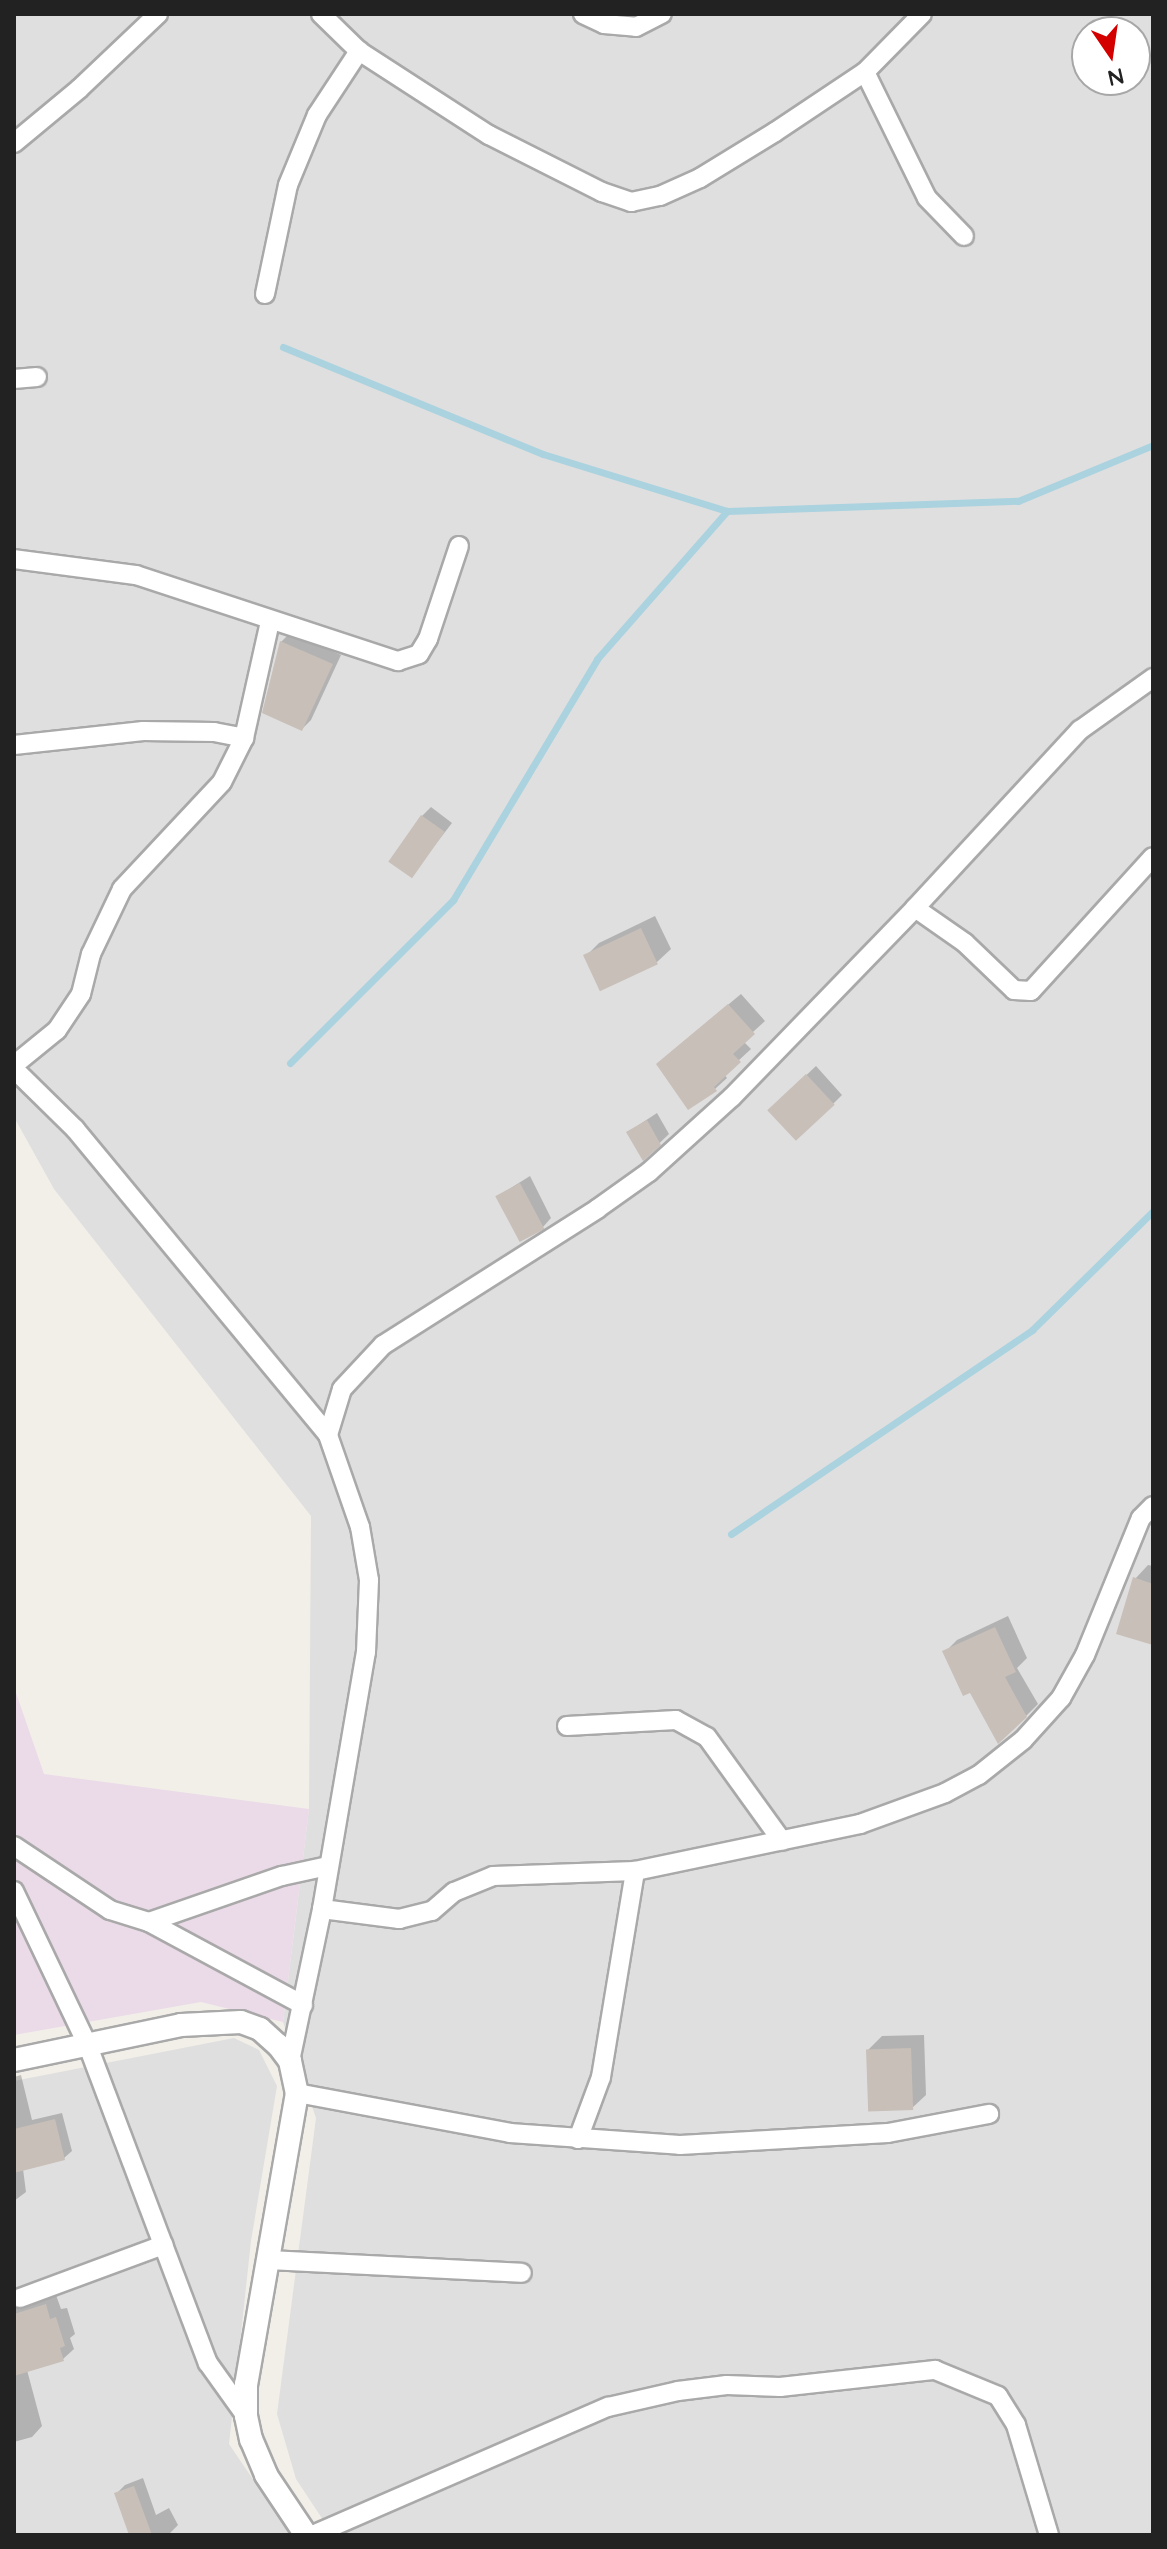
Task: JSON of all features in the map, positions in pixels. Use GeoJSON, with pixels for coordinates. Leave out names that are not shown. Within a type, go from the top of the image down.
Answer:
{"type":"FeatureCollection","features":[{"type":"Feature","properties":{"kind":"street"},"geometry":{"type":"LineString","coordinates":[[14,143],[79,89],[158,14]]}},
{"type":"Feature","properties":{"kind":"street"},"geometry":{"type":"LineString","coordinates":[[321,14],[359,51],[489,135],[602,192],[631,202],[660,196],[700,178],[865,72],[922,14]]}},
{"type":"Feature","properties":{"kind":"street"},"geometry":{"type":"LineString","coordinates":[[583,14],[604,24],[636,27],[662,14]]}},
{"type":"Feature","properties":{"kind":"street"},"geometry":{"type":"LineString","coordinates":[[265,294],[288,185],[317,115],[359,51]]}},
{"type":"Feature","properties":{"kind":"street"},"geometry":{"type":"LineString","coordinates":[[865,72],[927,198],[964,236]]}},
{"type":"Feature","properties":{"kind":"street"},"geometry":{"type":"LineString","coordinates":[[14,379],[37,377]]}},
{"type":"Feature","properties":{"kind":"street"},"geometry":{"type":"LineString","coordinates":[[14,559],[136,575],[270,622],[398,661],[419,654],[428,639],[459,546]]}},
{"type":"Feature","properties":{"kind":"street"},"geometry":{"type":"LineString","coordinates":[[270,622],[244,738],[222,782],[122,889],[91,954],[81,994],[57,1030],[14,1067],[75,1129],[328,1435],[360,1527],[369,1580],[366,1652],[322,1909],[290,2061]]}},
{"type":"Feature","properties":{"kind":"street"},"geometry":{"type":"LineString","coordinates":[[328,1435],[342,1389],[383,1345],[597,1209],[649,1172],[732,1097],[915,908],[1080,730],[1153,678]]}},
{"type":"Feature","properties":{"kind":"street"},"geometry":{"type":"LineString","coordinates":[[14,745],[143,731],[214,732],[244,738]]}},
{"type":"Feature","properties":{"kind":"street"},"geometry":{"type":"LineString","coordinates":[[915,908],[965,943],[1014,990],[1031,991],[1153,857]]}},
{"type":"Feature","properties":{"kind":"street"},"geometry":{"type":"LineString","coordinates":[[322,1909],[399,1919],[432,1911],[454,1892],[493,1876],[635,1871],[860,1824],[945,1793],[979,1775],[1023,1740],[1061,1698],[1085,1655],[1141,1518],[1153,1506]]}},
{"type":"Feature","properties":{"kind":"street"},"geometry":{"type":"LineString","coordinates":[[567,1726],[676,1720],[707,1737],[782,1841]]}},
{"type":"Feature","properties":{"kind":"street"},"geometry":{"type":"LineString","coordinates":[[14,1846],[110,1910],[149,1922],[303,2005]]}},
{"type":"Feature","properties":{"kind":"street"},"geometry":{"type":"LineString","coordinates":[[149,1922],[282,1876],[328,1866]]}},
{"type":"Feature","properties":{"kind":"street"},"geometry":{"type":"LineString","coordinates":[[578,2139],[601,2077],[635,1871]]}},
{"type":"Feature","properties":{"kind":"street"},"geometry":{"type":"LineString","coordinates":[[14,1891],[88,2046],[208,2363],[246,2416]]}},
{"type":"Feature","properties":{"kind":"street"},"geometry":{"type":"LineString","coordinates":[[14,2060],[181,2025],[241,2022],[260,2029],[290,2061],[297,2093],[246,2384],[246,2416],[251,2439],[266,2475],[306,2535]]}},
{"type":"Feature","properties":{"kind":"street"},"geometry":{"type":"LineString","coordinates":[[297,2093],[510,2133],[680,2145],[777,2142],[888,2133],[989,2114]]}},
{"type":"Feature","properties":{"kind":"street"},"geometry":{"type":"LineString","coordinates":[[20,2298],[163,2245]]}},
{"type":"Feature","properties":{"kind":"street"},"geometry":{"type":"LineString","coordinates":[[268,2260],[522,2273]]}},
{"type":"Feature","properties":{"kind":"street"},"geometry":{"type":"LineString","coordinates":[[313,2535],[608,2407],[678,2391],[727,2385],[780,2387],[935,2370],[998,2396],[1016,2425],[1049,2535]]}},
{"type":"Feature","properties":{"kind":"shaded area"},"geometry":{"type":"Polygon","coordinates":[[[14,14],[1153,14],[1153,2535],[333,2535],[296,2479],[277,2414],[316,2118],[283,2022],[309,1809],[311,1516],[54,1189],[14,1117],[14,14]]]}},
{"type":"Feature","properties":{"kind":"shaded area"},"geometry":{"type":"Polygon","coordinates":[[[14,1687],[44,1774],[309,1809],[283,2022],[201,2002],[14,2035],[14,1687]]]}},
{"type":"Feature","properties":{"kind":"shaded area"},"geometry":{"type":"Polygon","coordinates":[[[234,2038],[259,2050],[277,2086],[251,2241],[229,2444],[291,2535],[14,2535],[14,2081],[234,2038]]]}},
{"type":"Feature","properties":{"kind":"building"},"geometry":{"type":"Polygon","coordinates":[[[280,641],[333,664],[302,731],[262,713],[280,641]]]}},
{"type":"Feature","properties":{"kind":"building"},"geometry":{"type":"Polygon","coordinates":[[[421,815],[445,832],[412,878],[388,862],[421,815]]]}},
{"type":"Feature","properties":{"kind":"building"},"geometry":{"type":"Polygon","coordinates":[[[641,928],[658,964],[600,991],[583,955],[641,928]]]}},
{"type":"Feature","properties":{"kind":"building"},"geometry":{"type":"Polygon","coordinates":[[[728,1004],[755,1034],[733,1054],[741,1062],[714,1087],[717,1091],[688,1110],[656,1064],[728,1004]]]}},
{"type":"Feature","properties":{"kind":"building"},"geometry":{"type":"Polygon","coordinates":[[[806,1074],[835,1105],[796,1141],[767,1110],[806,1074]]]}},
{"type":"Feature","properties":{"kind":"building"},"geometry":{"type":"Polygon","coordinates":[[[647,1120],[661,1145],[643,1161],[626,1132],[647,1120]]]}},
{"type":"Feature","properties":{"kind":"building"},"geometry":{"type":"Polygon","coordinates":[[[520,1183],[544,1229],[520,1242],[495,1196],[520,1183]]]}},
{"type":"Feature","properties":{"kind":"building"},"geometry":{"type":"Polygon","coordinates":[[[1133,1577],[1153,1584],[1153,1645],[1116,1634],[1133,1577]]]}},
{"type":"Feature","properties":{"kind":"building"},"geometry":{"type":"Polygon","coordinates":[[[995,1627],[1016,1672],[1005,1677],[1027,1717],[998,1744],[970,1693],[963,1696],[942,1651],[995,1627]]]}},
{"type":"Feature","properties":{"kind":"building"},"geometry":{"type":"Polygon","coordinates":[[[911,2048],[913,2110],[868,2112],[866,2050],[911,2048]]]}},
{"type":"Feature","properties":{"kind":"building"},"geometry":{"type":"Polygon","coordinates":[[[55,2119],[65,2160],[14,2173],[14,2129],[55,2119]]]}},
{"type":"Feature","properties":{"kind":"building"},"geometry":{"type":"Polygon","coordinates":[[[46,2304],[50,2319],[56,2317],[65,2346],[60,2348],[64,2361],[14,2376],[14,2314],[46,2304]]]}},
{"type":"Feature","properties":{"kind":"building"},"geometry":{"type":"Polygon","coordinates":[[[134,2486],[152,2535],[129,2535],[114,2493],[134,2486]]]}},
{"type":"Feature","properties":{"kind":"waterway"},"geometry":{"type":"LineString","coordinates":[[283,347],[543,454],[727,511]]}},
{"type":"Feature","properties":{"kind":"waterway"},"geometry":{"type":"LineString","coordinates":[[290,1063],[453,900],[597,659],[727,511],[1018,501],[1153,445]]}},
{"type":"Feature","properties":{"kind":"waterway"},"geometry":{"type":"LineString","coordinates":[[731,1534],[1032,1330],[1153,1211]]}}]}
